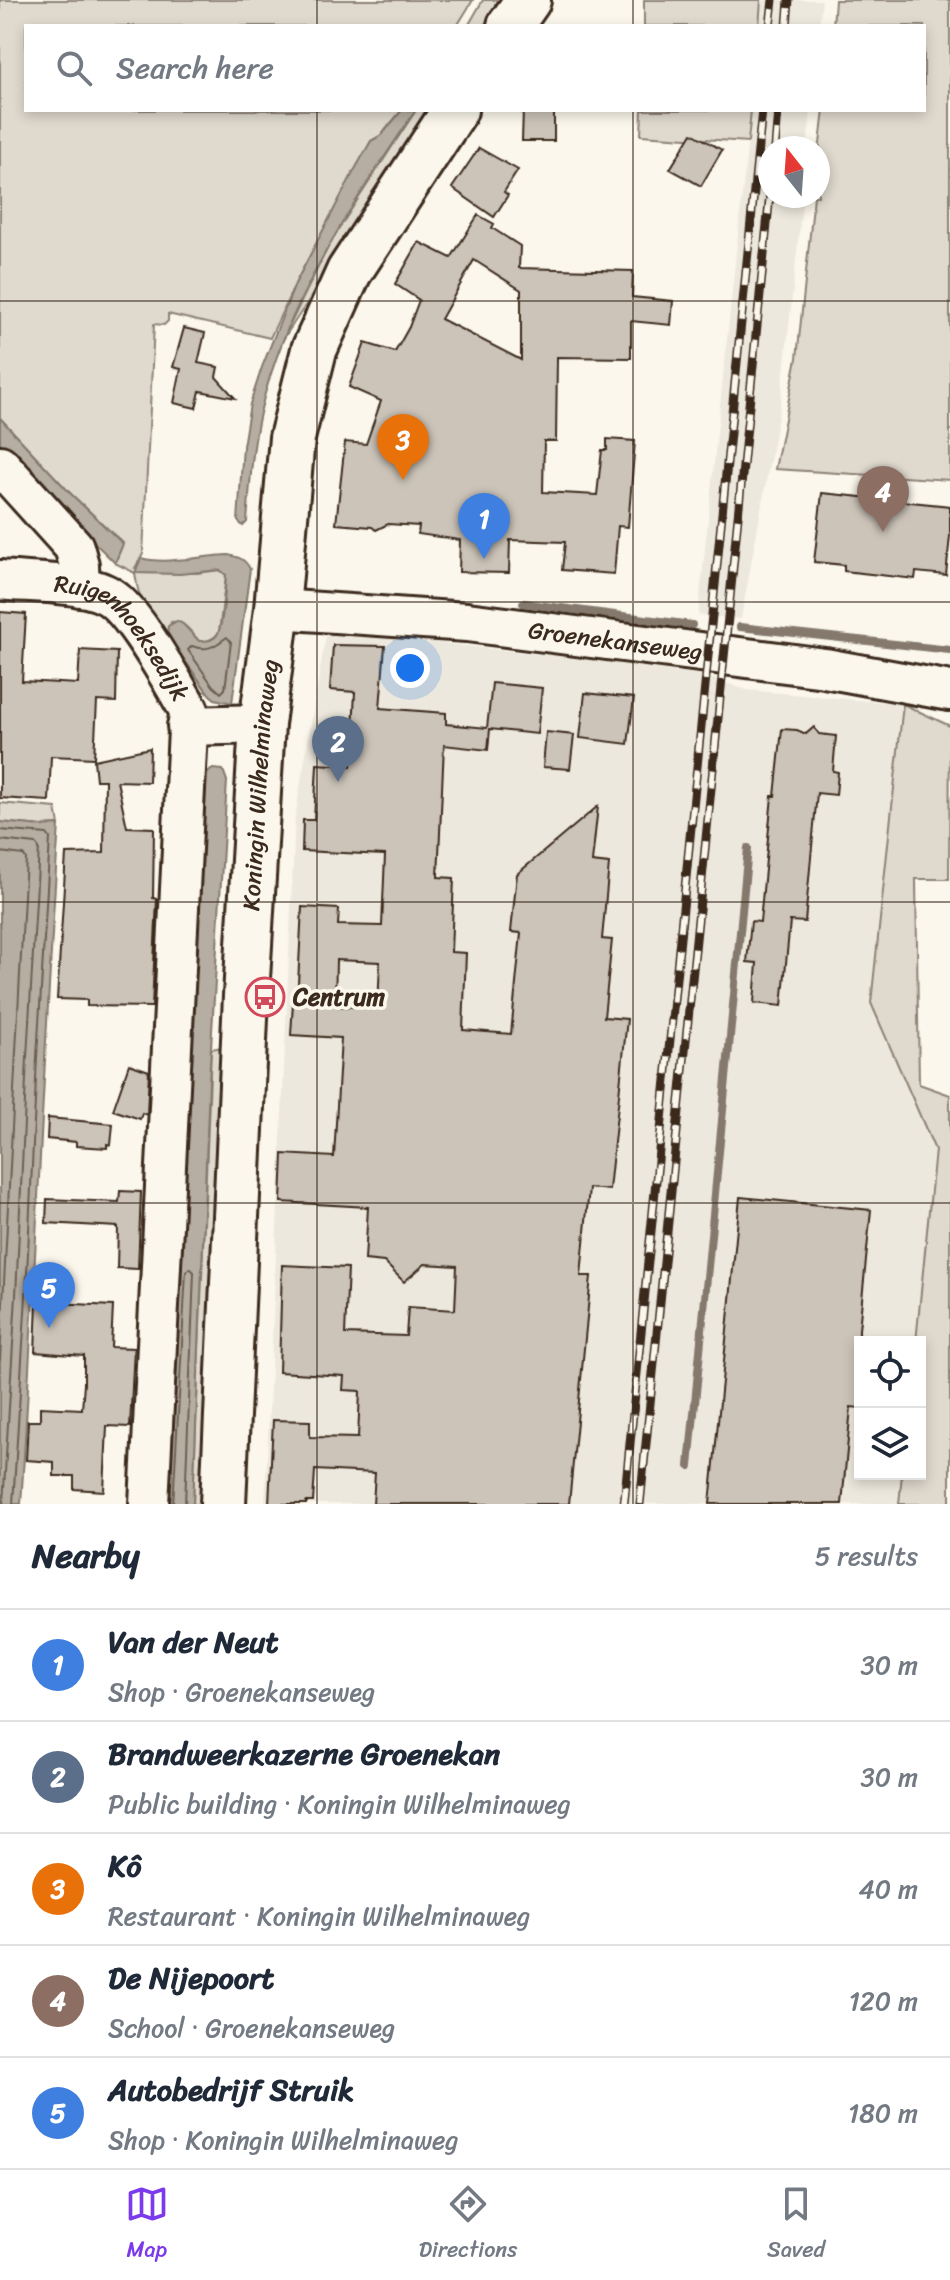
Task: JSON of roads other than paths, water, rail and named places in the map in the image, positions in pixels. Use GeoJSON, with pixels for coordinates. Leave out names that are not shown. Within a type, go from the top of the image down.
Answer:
{"type":"FeatureCollection","features":[{"type":"Feature","properties":{"kind":"main road"},"geometry":{"type":"LineString","coordinates":[[511,24],[528,0]]}},
{"type":"Feature","properties":{"kind":"main road","name":"Koningin Wilhelminaweg"},"geometry":{"type":"LineString","coordinates":[[223,1504],[262,724],[277,609],[292,438],[314,350],[349,272],[454,112]]}},
{"type":"Feature","properties":{"kind":"street"},"geometry":{"type":"LineString","coordinates":[[0,465],[74,547],[80,587]]}},
{"type":"Feature","properties":{"kind":"street","name":"Ruigenhoeksedijk"},"geometry":{"type":"LineString","coordinates":[[0,580],[80,587],[103,593],[132,617],[189,710],[187,726],[262,724]]}},
{"type":"Feature","properties":{"kind":"street","name":"Groenekanseweg"},"geometry":{"type":"LineString","coordinates":[[277,609],[467,622],[825,668],[950,691]]}},
{"type":"Feature","properties":{"kind":"street"},"geometry":{"type":"LineString","coordinates":[[149,1504],[187,726]]}},
{"type":"Feature","properties":{"kind":"water"},"geometry":{"type":"Polygon","coordinates":[[[400,112],[415,112],[324,254],[286,331],[260,413],[247,522],[243,526],[238,521],[243,446],[250,404],[262,367],[296,282],[371,141],[382,135],[400,112]]]}},
{"type":"Feature","properties":{"kind":"water"},"geometry":{"type":"Polygon","coordinates":[[[0,418],[123,544],[115,563],[0,445],[0,418]]]}},
{"type":"Feature","properties":{"kind":"water"},"geometry":{"type":"Polygon","coordinates":[[[228,555],[241,559],[250,569],[232,703],[210,695],[167,636],[168,626],[177,621],[199,641],[211,640],[217,635],[223,615],[226,575],[220,570],[180,574],[135,573],[141,558],[172,560],[228,555]]]}},
{"type":"Feature","properties":{"kind":"water"},"geometry":{"type":"Polygon","coordinates":[[[212,769],[223,770],[227,781],[209,1081],[193,1504],[165,1504],[206,775],[212,769]]]}},
{"type":"Feature","properties":{"kind":"water"},"geometry":{"type":"Polygon","coordinates":[[[0,822],[59,825],[21,1504],[0,1504],[0,822]]]}},
{"type":"Feature","properties":{"kind":"waterway"},"geometry":{"type":"LineString","coordinates":[[523,603],[692,625]]}},
{"type":"Feature","properties":{"kind":"waterway"},"geometry":{"type":"LineString","coordinates":[[740,627],[950,650]]}},
{"type":"Feature","properties":{"kind":"waterway"},"geometry":{"type":"LineString","coordinates":[[689,1466],[748,848]]}},
{"type":"Feature","properties":{"kind":"railway"},"geometry":{"type":"LineString","coordinates":[[770,24],[773,0]]}},
{"type":"Feature","properties":{"kind":"railway"},"geometry":{"type":"LineString","coordinates":[[787,24],[789,0]]}},
{"type":"Feature","properties":{"kind":"railway"},"geometry":{"type":"LineString","coordinates":[[624,1504],[762,112]]}},
{"type":"Feature","properties":{"kind":"railway"},"geometry":{"type":"LineString","coordinates":[[776,136],[778,112]]}},
{"type":"Feature","properties":{"kind":"railway"},"geometry":{"type":"LineString","coordinates":[[640,1504],[769,208]]}},
{"type":"Feature","properties":{"kind":"place","name":"Kô"},"geometry":{"type":"Point","coordinates":[403,480]}},
{"type":"Feature","properties":{"kind":"place","name":"De Nijepoort"},"geometry":{"type":"Point","coordinates":[883,532]}},
{"type":"Feature","properties":{"kind":"place","name":"Van der Neut"},"geometry":{"type":"Point","coordinates":[484,559]}},
{"type":"Feature","properties":{"kind":"place","name":"Brandweerkazerne Groenekan"},"geometry":{"type":"Point","coordinates":[338,782]}},
{"type":"Feature","properties":{"kind":"place","name":"Centrum"},"geometry":{"type":"Point","coordinates":[265,997]}},
{"type":"Feature","properties":{"kind":"place","name":"Autobedrijf Struik"},"geometry":{"type":"Point","coordinates":[49,1328]}}]}
